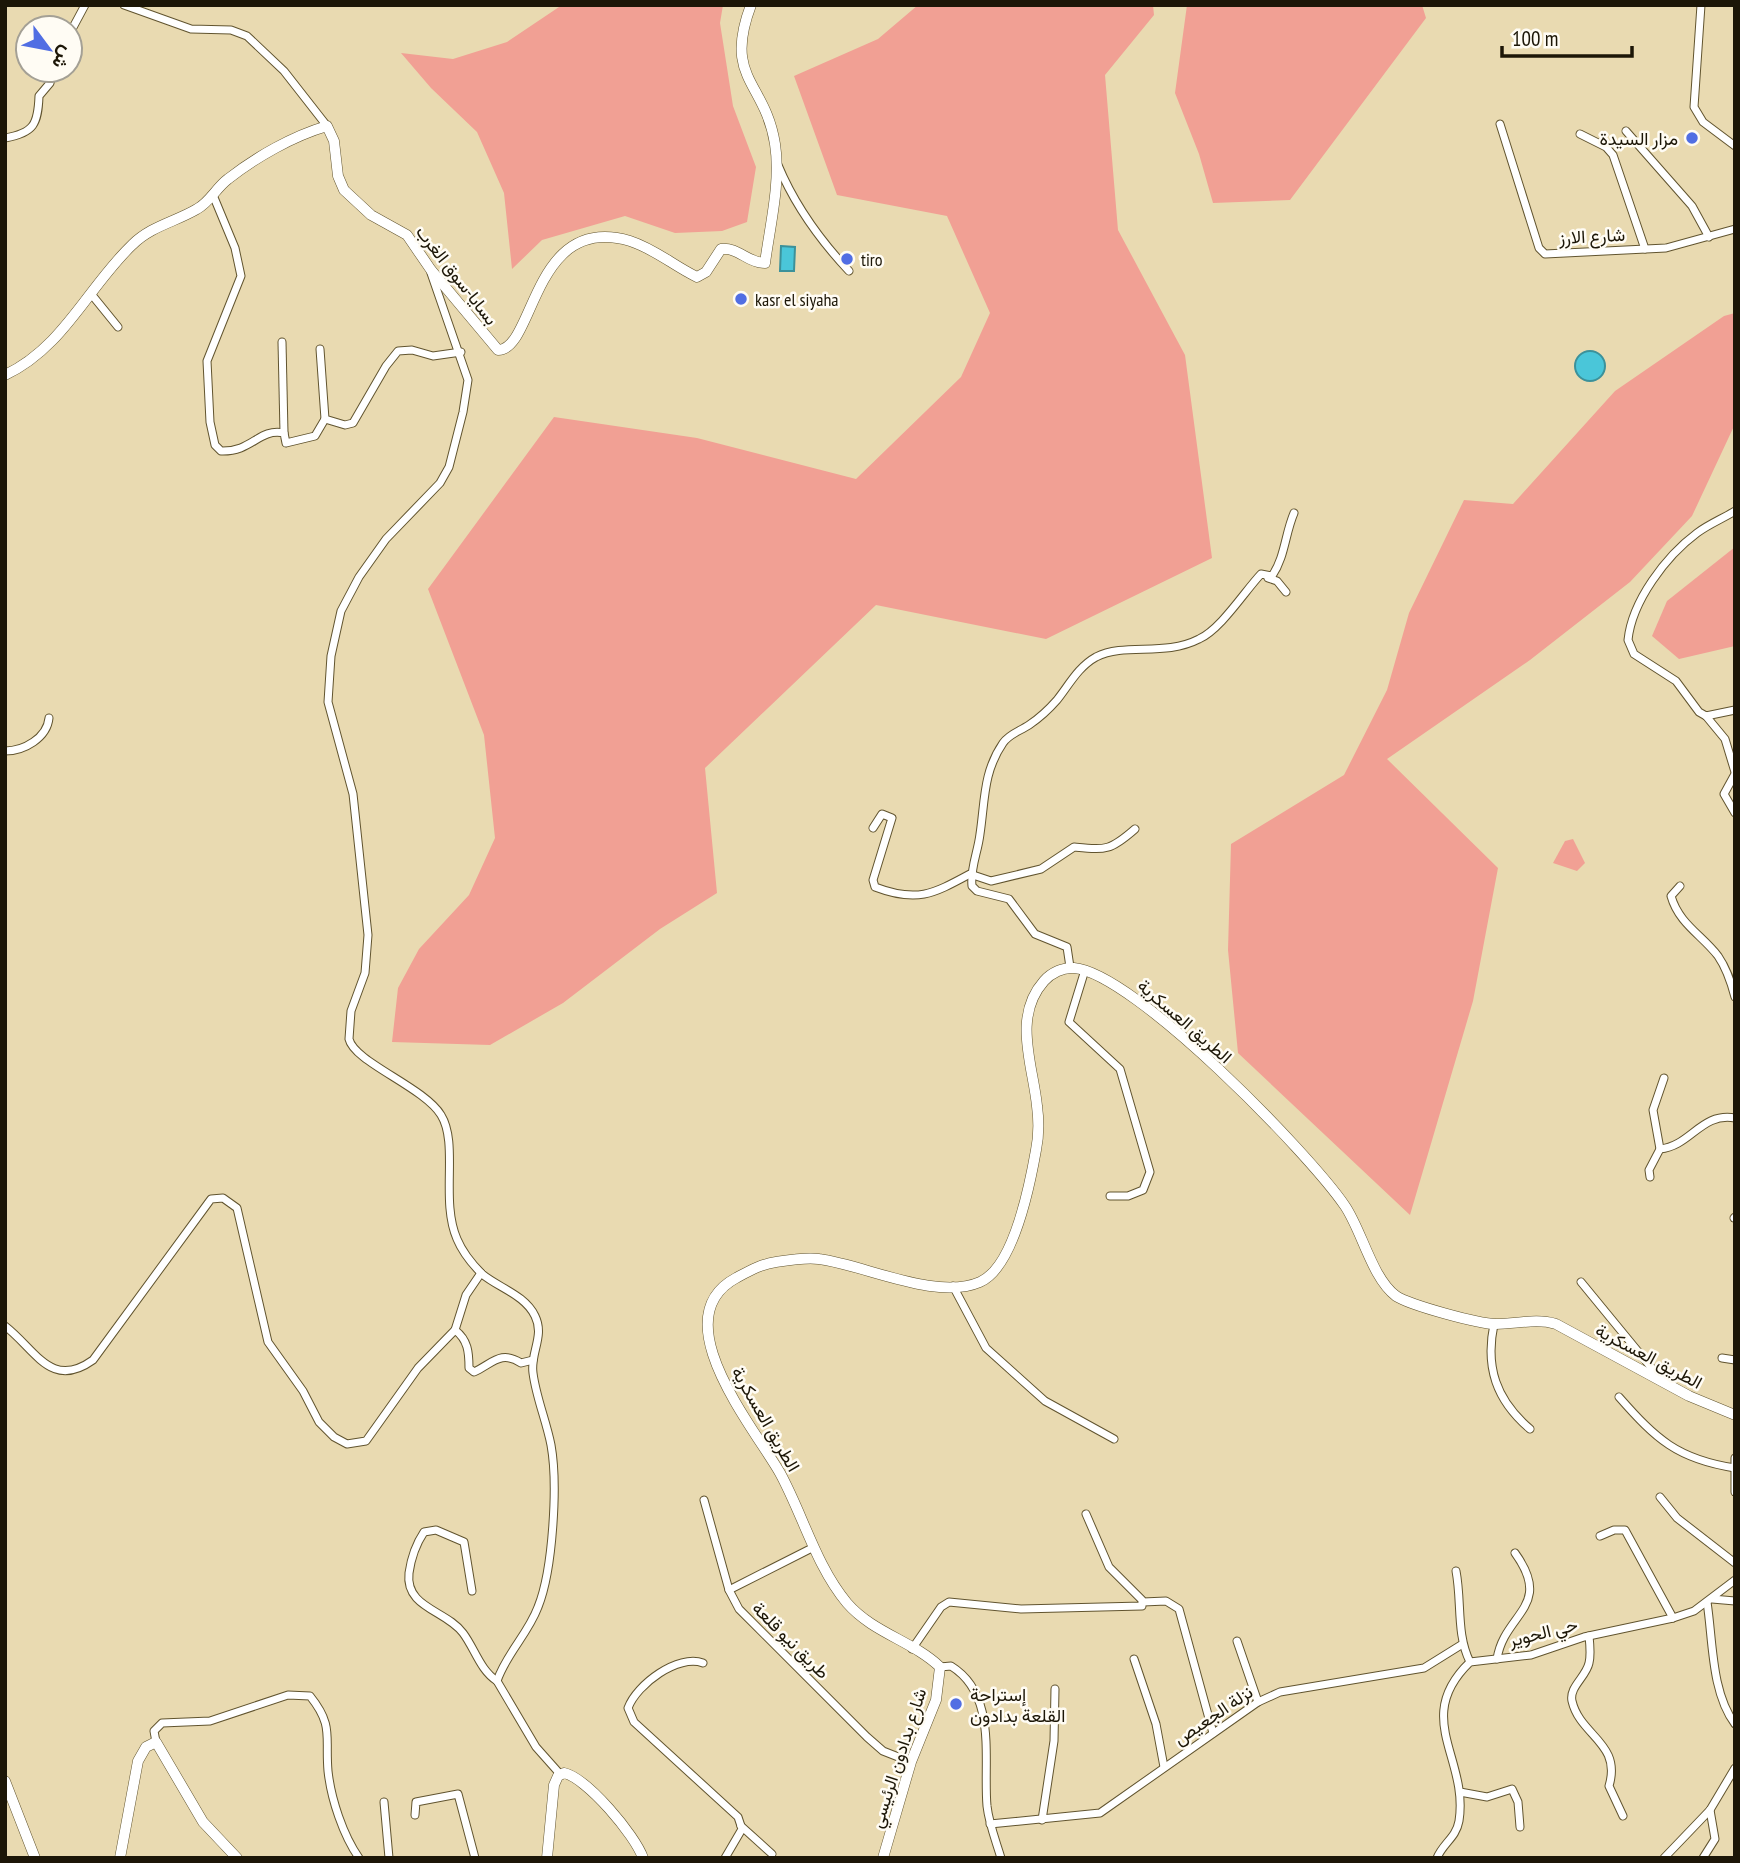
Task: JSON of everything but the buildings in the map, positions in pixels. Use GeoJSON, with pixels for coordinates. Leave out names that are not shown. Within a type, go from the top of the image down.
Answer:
{"type":"FeatureCollection","features":[{"type":"Feature","properties":{"kind":"main road","name":"بسايا-سوق الغرب"},"geometry":{"type":"LineString","coordinates":[[327,126],[334,141],[338,176],[344,190],[371,215],[407,234],[431,270],[487,341],[503,350],[519,331],[556,258],[580,244],[604,239],[629,241],[653,251],[697,277],[703,276],[721,249],[731,249],[754,263],[765,263],[777,161],[769,120],[746,75],[740,51],[742,32],[751,5]]}},
{"type":"Feature","properties":{"kind":"main road"},"geometry":{"type":"LineString","coordinates":[[5,375],[24,364],[54,338],[115,264],[142,236],[199,208],[236,173],[288,142],[327,126]]}},
{"type":"Feature","properties":{"kind":"main road","name":"الطريق العسكرية"},"geometry":{"type":"LineString","coordinates":[[940,1667],[870,1624],[836,1589],[780,1473],[737,1404],[715,1359],[706,1331],[710,1302],[723,1286],[754,1268],[816,1258],[914,1282],[953,1286],[985,1279],[1000,1265],[1008,1251],[1037,1145],[1038,1112],[1027,1043],[1029,1010],[1037,991],[1049,976],[1070,967],[1114,982],[1151,1009],[1277,1129],[1344,1204],[1380,1275],[1398,1297],[1494,1324],[1545,1321],[1556,1324],[1664,1382],[1735,1415]]}},
{"type":"Feature","properties":{"kind":"main road","name":"شارع بدادون الرئيسي"},"geometry":{"type":"LineString","coordinates":[[883,1858],[911,1762],[936,1700],[940,1667]]}},
{"type":"Feature","properties":{"kind":"main road"},"geometry":{"type":"LineString","coordinates":[[120,1858],[138,1761],[146,1747],[156,1742],[204,1822],[237,1858]]}},
{"type":"Feature","properties":{"kind":"main road"},"geometry":{"type":"LineString","coordinates":[[547,1858],[554,1785],[560,1774],[575,1778],[618,1818],[635,1839],[643,1858]]}},
{"type":"Feature","properties":{"kind":"main road"},"geometry":{"type":"LineString","coordinates":[[5,1781],[35,1858]]}},
{"type":"Feature","properties":{"kind":"street"},"geometry":{"type":"LineString","coordinates":[[124,5],[191,29],[231,30],[247,36],[284,71],[327,126]]}},
{"type":"Feature","properties":{"kind":"street"},"geometry":{"type":"LineString","coordinates":[[1701,5],[1694,107],[1703,122],[1735,146]]}},
{"type":"Feature","properties":{"kind":"street"},"geometry":{"type":"LineString","coordinates":[[5,138],[20,136],[36,120],[40,110],[40,96],[49,84]]}},
{"type":"Feature","properties":{"kind":"street","name":"شارع الارز"},"geometry":{"type":"LineString","coordinates":[[1500,124],[1541,251],[1666,248],[1735,229]]}},
{"type":"Feature","properties":{"kind":"street"},"geometry":{"type":"LineString","coordinates":[[1626,131],[1692,206],[1709,237]]}},
{"type":"Feature","properties":{"kind":"street"},"geometry":{"type":"LineString","coordinates":[[1580,134],[1606,147],[1613,155],[1645,249]]}},
{"type":"Feature","properties":{"kind":"street"},"geometry":{"type":"LineString","coordinates":[[777,161],[790,194],[812,228],[849,271]]}},
{"type":"Feature","properties":{"kind":"street"},"geometry":{"type":"LineString","coordinates":[[213,195],[235,248],[241,275],[207,361],[209,422],[215,446],[221,452],[233,452],[243,450],[264,434],[284,433]]}},
{"type":"Feature","properties":{"kind":"street"},"geometry":{"type":"LineString","coordinates":[[431,270],[445,319],[461,352],[468,380],[449,467],[431,494],[386,539],[348,596],[336,627],[328,702],[353,794],[368,935],[365,973],[349,1020],[350,1045],[419,1093],[440,1113],[449,1138],[447,1189],[454,1231],[464,1251],[481,1273],[506,1287],[534,1313],[539,1337],[533,1360],[533,1374],[551,1443],[554,1472],[547,1578],[531,1622],[497,1681]]}},
{"type":"Feature","properties":{"kind":"street"},"geometry":{"type":"LineString","coordinates":[[92,295],[118,327]]}},
{"type":"Feature","properties":{"kind":"street"},"geometry":{"type":"LineString","coordinates":[[282,342],[286,443],[315,436],[325,419],[320,349]]}},
{"type":"Feature","properties":{"kind":"street"},"geometry":{"type":"LineString","coordinates":[[325,419],[345,425],[353,423],[386,366],[398,351],[412,350],[433,356],[461,352]]}},
{"type":"Feature","properties":{"kind":"street"},"geometry":{"type":"LineString","coordinates":[[1735,511],[1709,524],[1676,551],[1657,576],[1629,632],[1628,640],[1634,654],[1676,681],[1692,706],[1706,716],[1725,739],[1735,773],[1724,794],[1735,813]]}},
{"type":"Feature","properties":{"kind":"street"},"geometry":{"type":"LineString","coordinates":[[1261,574],[1272,576],[1280,563],[1294,513]]}},
{"type":"Feature","properties":{"kind":"street"},"geometry":{"type":"LineString","coordinates":[[1261,574],[1277,581],[1286,592]]}},
{"type":"Feature","properties":{"kind":"street"},"geometry":{"type":"LineString","coordinates":[[1070,967],[1067,947],[1035,934],[1009,899],[974,889],[971,874],[981,832],[984,786],[1004,741],[1031,724],[1056,701],[1083,666],[1097,657],[1142,649],[1163,651],[1202,639],[1261,574]]}},
{"type":"Feature","properties":{"kind":"street"},"geometry":{"type":"LineString","coordinates":[[1706,716],[1735,710]]}},
{"type":"Feature","properties":{"kind":"street"},"geometry":{"type":"LineString","coordinates":[[5,751],[31,745],[49,723],[49,718]]}},
{"type":"Feature","properties":{"kind":"street"},"geometry":{"type":"LineString","coordinates":[[873,828],[882,814],[892,818],[873,880],[875,887],[891,893],[920,897],[971,874],[991,881],[1041,869],[1074,847],[1104,850],[1116,846],[1135,829]]}},
{"type":"Feature","properties":{"kind":"street"},"geometry":{"type":"LineString","coordinates":[[1680,886],[1671,896],[1675,906],[1693,933],[1717,956],[1728,972],[1735,996]]}},
{"type":"Feature","properties":{"kind":"street"},"geometry":{"type":"LineString","coordinates":[[1085,970],[1069,1022],[1120,1069],[1150,1172],[1143,1190],[1128,1196],[1110,1196]]}},
{"type":"Feature","properties":{"kind":"street"},"geometry":{"type":"LineString","coordinates":[[1650,1177],[1649,1170],[1660,1149],[1653,1110],[1664,1078]]}},
{"type":"Feature","properties":{"kind":"street"},"geometry":{"type":"LineString","coordinates":[[1660,1149],[1669,1148],[1688,1137],[1704,1122],[1718,1117],[1735,1118]]}},
{"type":"Feature","properties":{"kind":"street"},"geometry":{"type":"LineString","coordinates":[[5,1326],[45,1363],[58,1371],[68,1373],[81,1369],[93,1360],[184,1232],[211,1199],[223,1198],[237,1208],[268,1342],[303,1391],[319,1422],[334,1437],[347,1444],[366,1441],[418,1368],[455,1330],[466,1295],[481,1273]]}},
{"type":"Feature","properties":{"kind":"street"},"geometry":{"type":"LineString","coordinates":[[1581,1282],[1664,1382]]}},
{"type":"Feature","properties":{"kind":"street"},"geometry":{"type":"LineString","coordinates":[[953,1286],[986,1348],[1045,1401],[1114,1439]]}},
{"type":"Feature","properties":{"kind":"street"},"geometry":{"type":"LineString","coordinates":[[1494,1324],[1490,1363],[1495,1385],[1512,1411],[1530,1429]]}},
{"type":"Feature","properties":{"kind":"street"},"geometry":{"type":"LineString","coordinates":[[455,1330],[463,1336],[469,1353],[469,1368],[474,1372],[498,1356],[506,1355],[521,1363],[533,1360]]}},
{"type":"Feature","properties":{"kind":"street"},"geometry":{"type":"LineString","coordinates":[[1723,1358],[1735,1360]]}},
{"type":"Feature","properties":{"kind":"street"},"geometry":{"type":"LineString","coordinates":[[1619,1397],[1653,1436],[1695,1460],[1734,1468]]}},
{"type":"Feature","properties":{"kind":"street"},"geometry":{"type":"LineString","coordinates":[[1735,1458],[1735,1492]]}},
{"type":"Feature","properties":{"kind":"street"},"geometry":{"type":"LineString","coordinates":[[1660,1497],[1677,1518],[1735,1563]]}},
{"type":"Feature","properties":{"kind":"street","name":"طريق نيو قلعة"},"geometry":{"type":"LineString","coordinates":[[704,1500],[729,1590],[747,1619],[883,1751],[911,1762]]}},
{"type":"Feature","properties":{"kind":"street"},"geometry":{"type":"LineString","coordinates":[[1086,1514],[1109,1567],[1143,1602]]}},
{"type":"Feature","properties":{"kind":"street"},"geometry":{"type":"LineString","coordinates":[[472,1591],[464,1542],[436,1530],[424,1532],[412,1560],[409,1588],[417,1600],[458,1628],[484,1668],[497,1681],[536,1747],[560,1774]]}},
{"type":"Feature","properties":{"kind":"street"},"geometry":{"type":"LineString","coordinates":[[1600,1536],[1614,1530],[1625,1530],[1673,1618]]}},
{"type":"Feature","properties":{"kind":"street"},"geometry":{"type":"LineString","coordinates":[[729,1590],[814,1548]]}},
{"type":"Feature","properties":{"kind":"street"},"geometry":{"type":"LineString","coordinates":[[1497,1659],[1530,1595],[1528,1576],[1515,1553]]}},
{"type":"Feature","properties":{"kind":"street"},"geometry":{"type":"LineString","coordinates":[[1437,1858],[1457,1831],[1460,1792],[1456,1765],[1443,1730],[1441,1715],[1450,1689],[1470,1662],[1461,1645],[1461,1597],[1456,1571]]}},
{"type":"Feature","properties":{"kind":"street","name":"حي الحوير"},"geometry":{"type":"LineString","coordinates":[[1470,1662],[1531,1655],[1590,1636],[1673,1618],[1709,1601],[1735,1580]]}},
{"type":"Feature","properties":{"kind":"street"},"geometry":{"type":"LineString","coordinates":[[912,1649],[941,1607],[949,1602],[1021,1609],[1087,1605],[1138,1608],[1143,1602],[1166,1601],[1179,1609],[1213,1733]]}},
{"type":"Feature","properties":{"kind":"street"},"geometry":{"type":"LineString","coordinates":[[1735,1601],[1709,1601],[1722,1698],[1735,1724]]}},
{"type":"Feature","properties":{"kind":"street"},"geometry":{"type":"LineString","coordinates":[[1590,1636],[1590,1662],[1573,1690],[1571,1699],[1584,1724],[1603,1743],[1613,1772],[1609,1786],[1623,1816]]}},
{"type":"Feature","properties":{"kind":"street"},"geometry":{"type":"LineString","coordinates":[[1237,1641],[1258,1702]]}},
{"type":"Feature","properties":{"kind":"street","name":"نزلة الجعيص"},"geometry":{"type":"LineString","coordinates":[[990,1824],[1100,1813],[1258,1702],[1289,1689],[1424,1668],[1461,1645]]}},
{"type":"Feature","properties":{"kind":"street"},"geometry":{"type":"LineString","coordinates":[[1135,1659],[1156,1724],[1164,1767]]}},
{"type":"Feature","properties":{"kind":"street"},"geometry":{"type":"LineString","coordinates":[[703,1663],[688,1660],[656,1676],[637,1693],[628,1708],[634,1722],[737,1816],[741,1826],[772,1854]]}},
{"type":"Feature","properties":{"kind":"street"},"geometry":{"type":"LineString","coordinates":[[940,1667],[951,1666],[965,1678],[982,1711],[990,1824],[1001,1858]]}},
{"type":"Feature","properties":{"kind":"street"},"geometry":{"type":"LineString","coordinates":[[1042,1820],[1054,1741],[1055,1689]]}},
{"type":"Feature","properties":{"kind":"street"},"geometry":{"type":"LineString","coordinates":[[156,1742],[154,1731],[162,1723],[210,1721],[288,1695],[310,1696],[324,1713],[328,1735],[328,1773],[335,1800],[359,1858]]}},
{"type":"Feature","properties":{"kind":"street"},"geometry":{"type":"LineString","coordinates":[[1664,1858],[1710,1810],[1735,1768]]}},
{"type":"Feature","properties":{"kind":"street"},"geometry":{"type":"LineString","coordinates":[[1460,1792],[1488,1797],[1512,1789],[1518,1802],[1520,1827]]}},
{"type":"Feature","properties":{"kind":"street"},"geometry":{"type":"LineString","coordinates":[[415,1815],[416,1802],[458,1794],[475,1858]]}},
{"type":"Feature","properties":{"kind":"street"},"geometry":{"type":"LineString","coordinates":[[384,1802],[389,1858]]}},
{"type":"Feature","properties":{"kind":"street"},"geometry":{"type":"LineString","coordinates":[[1703,1858],[1715,1839],[1710,1810]]}},
{"type":"Feature","properties":{"kind":"street"},"geometry":{"type":"LineString","coordinates":[[725,1858],[737,1842],[741,1826]]}},
{"type":"Feature","properties":{"kind":"shaded area"},"geometry":{"type":"Polygon","coordinates":[[[562,5],[723,5],[720,23],[733,106],[756,167],[747,222],[722,231],[675,233],[625,216],[542,240],[512,269],[504,193],[477,132],[431,88],[401,53],[453,59],[507,42],[562,5]]]}},
{"type":"Feature","properties":{"kind":"shaded area"},"geometry":{"type":"Polygon","coordinates":[[[918,5],[1153,5],[1154,15],[1105,75],[1118,230],[1185,355],[1212,558],[1046,639],[876,605],[705,768],[717,893],[660,929],[563,1003],[490,1045],[392,1042],[398,988],[419,949],[469,895],[495,838],[484,735],[428,589],[554,417],[697,438],[856,479],[961,377],[990,313],[947,216],[837,195],[794,76],[878,39],[918,5]]]}},
{"type":"Feature","properties":{"kind":"shaded area"},"geometry":{"type":"Polygon","coordinates":[[[1187,5],[1422,5],[1426,18],[1290,200],[1213,203],[1199,154],[1175,93],[1187,5]]]}},
{"type":"Feature","properties":{"kind":"shaded area"},"geometry":{"type":"Polygon","coordinates":[[[1735,313],[1735,424],[1692,516],[1630,582],[1530,660],[1387,759],[1498,868],[1473,1001],[1410,1215],[1238,1053],[1228,950],[1231,844],[1344,775],[1387,690],[1409,613],[1464,500],[1513,504],[1615,391],[1724,316],[1735,313]]]}},
{"type":"Feature","properties":{"kind":"shaded area"},"geometry":{"type":"Polygon","coordinates":[[[1735,547],[1735,646],[1679,659],[1652,636],[1667,601],[1735,547]]]}},
{"type":"Feature","properties":{"kind":"shaded area"},"geometry":{"type":"Polygon","coordinates":[[[1573,839],[1585,863],[1577,871],[1553,863],[1565,841],[1573,839]]]}},
{"type":"Feature","properties":{"kind":"water"},"geometry":{"type":"Polygon","coordinates":[[[781,246],[795,247],[794,271],[780,271],[781,246]]]}},
{"type":"Feature","properties":{"kind":"water"},"geometry":{"type":"Polygon","coordinates":[[[1590,351],[1596,352],[1604,360],[1604,372],[1596,380],[1590,381],[1584,380],[1576,372],[1575,366],[1576,360],[1584,352],[1590,351]]]}},
{"type":"Feature","properties":{"kind":"place","name":"مزار السيدة"},"geometry":{"type":"Point","coordinates":[1692,138]}},
{"type":"Feature","properties":{"kind":"place","name":"tiro"},"geometry":{"type":"Point","coordinates":[847,259]}},
{"type":"Feature","properties":{"kind":"place","name":"kasr el siyaha"},"geometry":{"type":"Point","coordinates":[741,299]}},
{"type":"Feature","properties":{"kind":"place","name":"إستراحة القلعة بدادون"},"geometry":{"type":"Point","coordinates":[956,1704]}}]}
